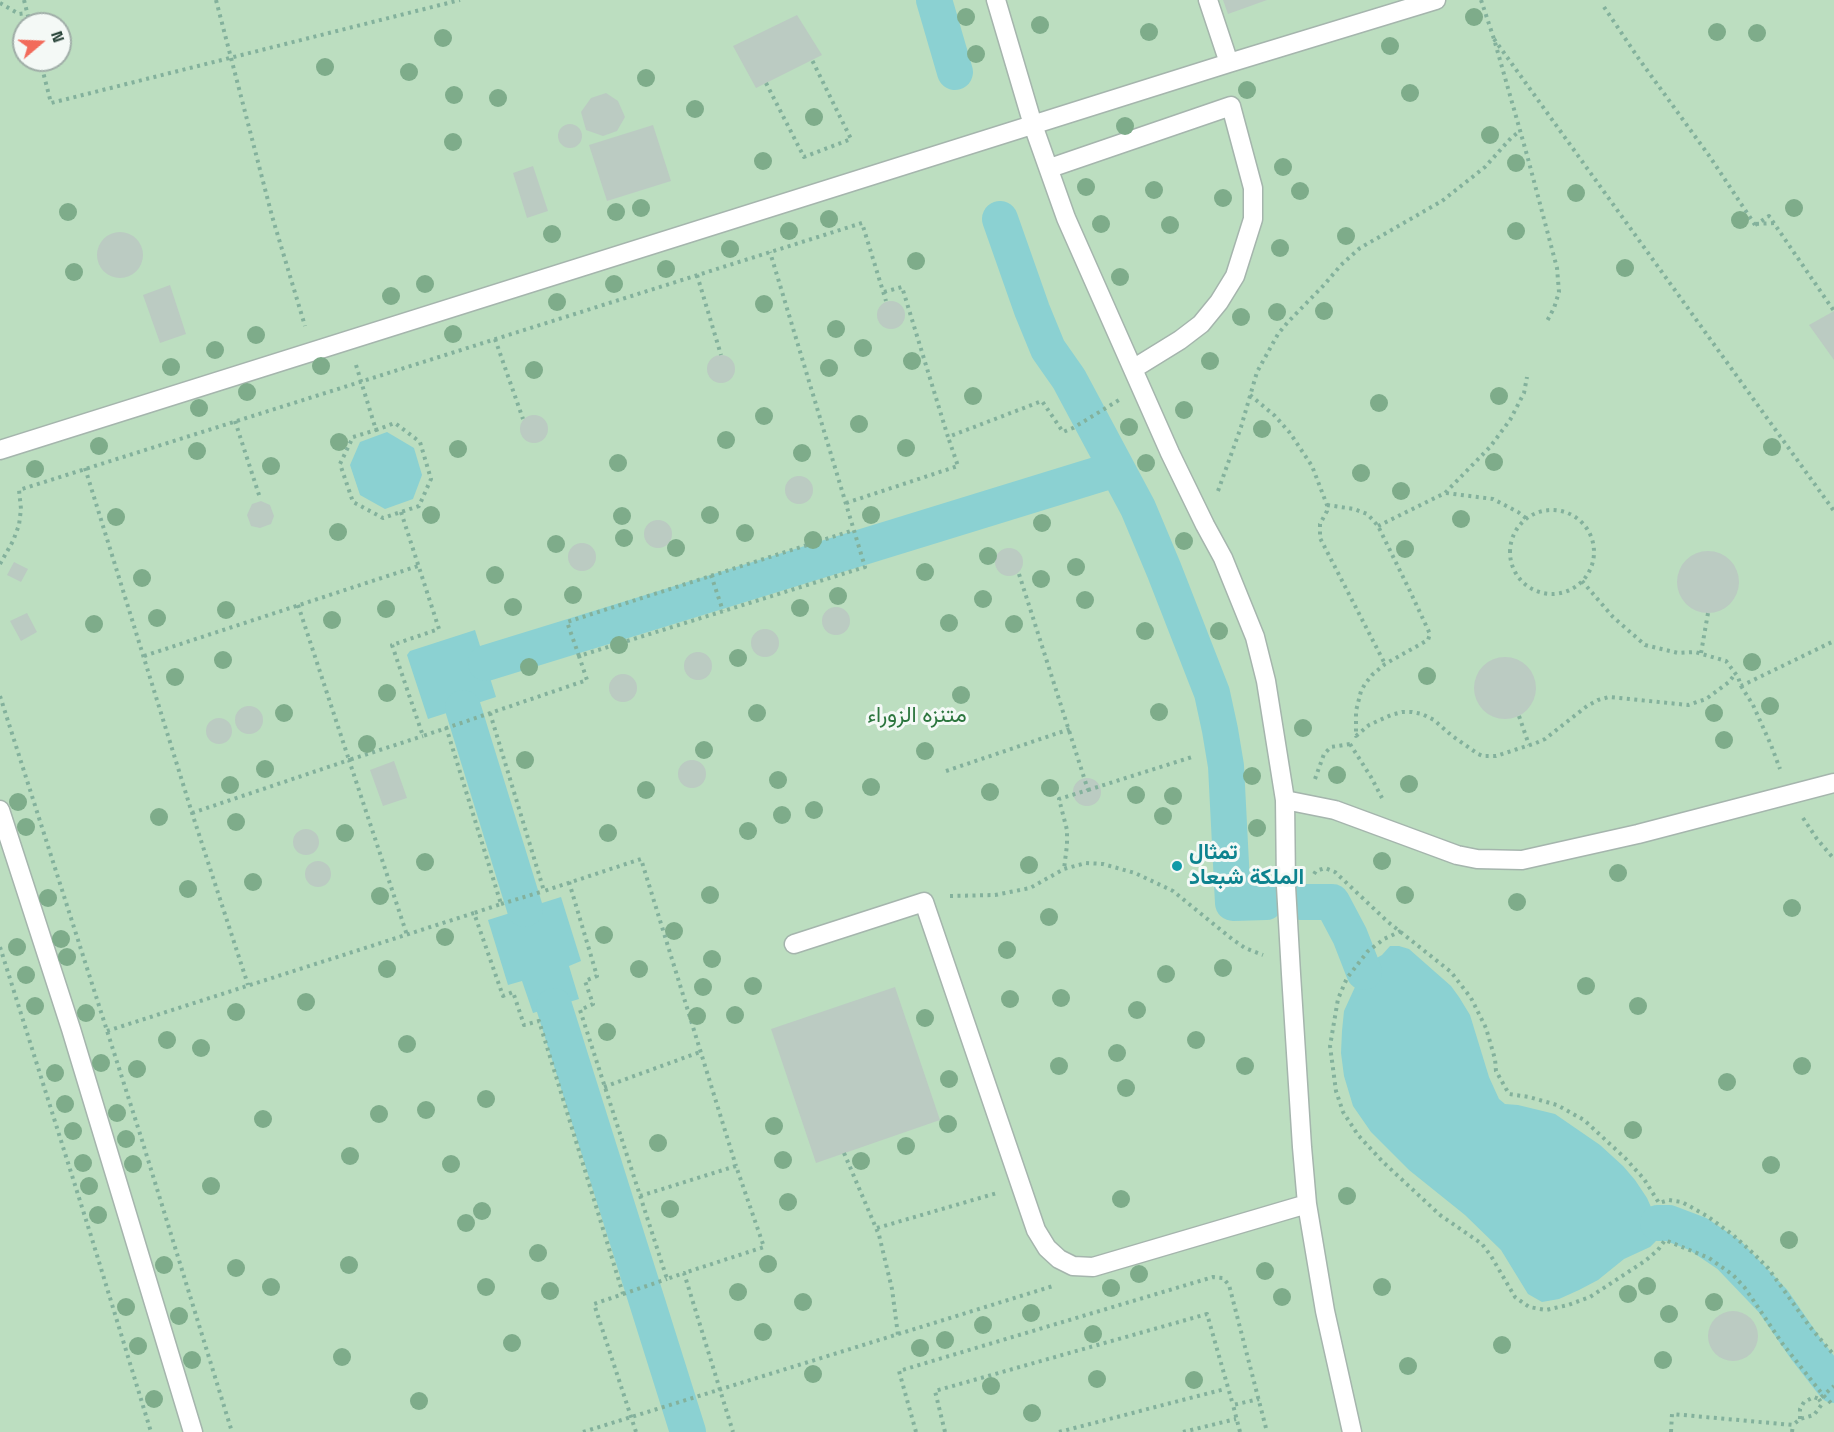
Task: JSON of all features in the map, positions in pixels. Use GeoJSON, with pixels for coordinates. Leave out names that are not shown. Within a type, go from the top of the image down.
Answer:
{"type":"FeatureCollection","features":[{"type":"Feature","properties":{"kind":"street"},"geometry":{"type":"LineString","coordinates":[[996,0],[1033,125],[1066,218],[1132,369],[1205,525],[1223,558],[1255,637],[1271,709],[1285,800],[1286,886],[1307,1204],[1325,1311],[1352,1432]]}},
{"type":"Feature","properties":{"kind":"street"},"geometry":{"type":"LineString","coordinates":[[1208,0],[1229,63]]}},
{"type":"Feature","properties":{"kind":"street"},"geometry":{"type":"LineString","coordinates":[[0,450],[1436,0]]}},
{"type":"Feature","properties":{"kind":"street"},"geometry":{"type":"LineString","coordinates":[[1050,168],[1231,106],[1253,188],[1252,219],[1235,276],[1219,302],[1201,324],[1180,340],[1132,369]]}},
{"type":"Feature","properties":{"kind":"street"},"geometry":{"type":"LineString","coordinates":[[1285,800],[1335,810],[1457,855],[1477,859],[1522,860],[1638,834],[1834,783]]}},
{"type":"Feature","properties":{"kind":"street"},"geometry":{"type":"LineString","coordinates":[[0,810],[71,1029],[193,1432]]}},
{"type":"Feature","properties":{"kind":"street"},"geometry":{"type":"LineString","coordinates":[[794,944],[924,902],[1036,1230],[1047,1248],[1059,1259],[1073,1266],[1093,1267],[1307,1204]]}},
{"type":"Feature","properties":{"kind":"path"},"geometry":{"type":"LineString","coordinates":[[216,0],[272,216],[313,352]]}},
{"type":"Feature","properties":{"kind":"path"},"geometry":{"type":"LineString","coordinates":[[43,72],[51,103],[460,0]]}},
{"type":"Feature","properties":{"kind":"path"},"geometry":{"type":"LineString","coordinates":[[1481,0],[1551,243],[1559,282],[1559,292],[1554,308],[1546,323]]}},
{"type":"Feature","properties":{"kind":"path"},"geometry":{"type":"LineString","coordinates":[[0,3],[16,12]]}},
{"type":"Feature","properties":{"kind":"path"},"geometry":{"type":"LineString","coordinates":[[1604,7],[1755,225]]}},
{"type":"Feature","properties":{"kind":"path"},"geometry":{"type":"LineString","coordinates":[[1494,39],[1834,511]]}},
{"type":"Feature","properties":{"kind":"path"},"geometry":{"type":"LineString","coordinates":[[766,83],[804,157],[851,139],[812,60]]}},
{"type":"Feature","properties":{"kind":"path"},"geometry":{"type":"LineString","coordinates":[[1205,525],[1229,461],[1257,372],[1278,334],[1341,265],[1360,248],[1371,240],[1421,215],[1461,187],[1485,167],[1520,131]]}},
{"type":"Feature","properties":{"kind":"path"},"geometry":{"type":"LineString","coordinates":[[1755,225],[1769,216],[1834,311]]}},
{"type":"Feature","properties":{"kind":"path"},"geometry":{"type":"LineString","coordinates":[[0,564],[19,525],[21,509],[19,490],[862,223],[886,301]]}},
{"type":"Feature","properties":{"kind":"path"},"geometry":{"type":"LineString","coordinates":[[1755,225],[1776,223]]}},
{"type":"Feature","properties":{"kind":"path"},"geometry":{"type":"LineString","coordinates":[[579,656],[865,567],[770,252]]}},
{"type":"Feature","properties":{"kind":"path"},"geometry":{"type":"LineString","coordinates":[[697,275],[722,355]]}},
{"type":"Feature","properties":{"kind":"path"},"geometry":{"type":"LineString","coordinates":[[846,503],[958,466],[902,287],[884,292]]}},
{"type":"Feature","properties":{"kind":"path"},"geometry":{"type":"LineString","coordinates":[[495,339],[523,419]]}},
{"type":"Feature","properties":{"kind":"path"},"geometry":{"type":"LineString","coordinates":[[349,341],[376,430]]}},
{"type":"Feature","properties":{"kind":"path"},"geometry":{"type":"LineString","coordinates":[[1378,526],[1445,493],[1490,447],[1510,420],[1524,393],[1527,377]]}},
{"type":"Feature","properties":{"kind":"path"},"geometry":{"type":"LineString","coordinates":[[1250,395],[1275,416],[1306,455],[1327,505],[1327,511],[1320,524],[1320,538],[1385,664]]}},
{"type":"Feature","properties":{"kind":"path"},"geometry":{"type":"LineString","coordinates":[[948,437],[1042,400],[1063,432],[1100,412]]}},
{"type":"Feature","properties":{"kind":"path"},"geometry":{"type":"LineString","coordinates":[[235,421],[260,498]]}},
{"type":"Feature","properties":{"kind":"path"},"geometry":{"type":"LineString","coordinates":[[395,423],[420,442],[431,479],[419,506],[401,512],[383,518],[353,502],[340,464],[353,437],[395,423]]}},
{"type":"Feature","properties":{"kind":"path"},"geometry":{"type":"LineString","coordinates":[[85,468],[248,985]]}},
{"type":"Feature","properties":{"kind":"path"},"geometry":{"type":"LineString","coordinates":[[1445,493],[1493,499],[1527,519]]}},
{"type":"Feature","properties":{"kind":"path"},"geometry":{"type":"LineString","coordinates":[[1327,505],[1361,512],[1378,526],[1430,634],[1428,640],[1385,664],[1372,675],[1361,691],[1356,711],[1356,736]]}},
{"type":"Feature","properties":{"kind":"path"},"geometry":{"type":"LineString","coordinates":[[1555,510],[1570,514],[1584,525],[1594,548],[1588,573],[1582,581],[1574,588],[1557,594],[1539,592],[1523,583],[1512,566],[1510,549],[1516,530],[1527,519],[1540,512],[1555,510]]}},
{"type":"Feature","properties":{"kind":"path"},"geometry":{"type":"LineString","coordinates":[[401,512],[439,629],[392,645],[423,736]]}},
{"type":"Feature","properties":{"kind":"path"},"geometry":{"type":"LineString","coordinates":[[192,813],[587,680],[567,622],[854,530]]}},
{"type":"Feature","properties":{"kind":"path"},"geometry":{"type":"LineString","coordinates":[[144,656],[418,566]]}},
{"type":"Feature","properties":{"kind":"path"},"geometry":{"type":"LineString","coordinates":[[1019,574],[1088,789]]}},
{"type":"Feature","properties":{"kind":"path"},"geometry":{"type":"LineString","coordinates":[[712,577],[723,611]]}},
{"type":"Feature","properties":{"kind":"path"},"geometry":{"type":"LineString","coordinates":[[1582,581],[1613,617],[1645,645],[1672,652],[1701,653],[1725,662],[1741,686],[1834,641]]}},
{"type":"Feature","properties":{"kind":"path"},"geometry":{"type":"LineString","coordinates":[[298,605],[407,935]]}},
{"type":"Feature","properties":{"kind":"path"},"geometry":{"type":"LineString","coordinates":[[1701,653],[1708,613]]}},
{"type":"Feature","properties":{"kind":"path"},"geometry":{"type":"LineString","coordinates":[[1313,806],[1313,788],[1324,754],[1331,747],[1350,744],[1369,724],[1401,712],[1422,714],[1434,720],[1451,735],[1483,756],[1496,756],[1545,739],[1598,700],[1609,697],[1688,705],[1706,699],[1729,682],[1735,674]]}},
{"type":"Feature","properties":{"kind":"path"},"geometry":{"type":"LineString","coordinates":[[0,696],[232,1432]]}},
{"type":"Feature","properties":{"kind":"path"},"geometry":{"type":"LineString","coordinates":[[490,713],[544,891]]}},
{"type":"Feature","properties":{"kind":"path"},"geometry":{"type":"LineString","coordinates":[[1519,716],[1529,746]]}},
{"type":"Feature","properties":{"kind":"path"},"geometry":{"type":"LineString","coordinates":[[446,728],[501,904]]}},
{"type":"Feature","properties":{"kind":"path"},"geometry":{"type":"LineString","coordinates":[[946,771],[1070,729]]}},
{"type":"Feature","properties":{"kind":"path"},"geometry":{"type":"LineString","coordinates":[[1350,744],[1380,795],[1387,817],[1385,828]]}},
{"type":"Feature","properties":{"kind":"path"},"geometry":{"type":"LineString","coordinates":[[1064,869],[1067,830],[1059,800],[1192,757]]}},
{"type":"Feature","properties":{"kind":"path"},"geometry":{"type":"LineString","coordinates":[[107,1031],[641,859],[700,1053],[764,1247],[594,1304],[636,1432]]}},
{"type":"Feature","properties":{"kind":"path"},"geometry":{"type":"LineString","coordinates":[[924,902],[934,898],[996,895],[1030,888],[1064,869],[1086,863],[1103,864],[1148,879],[1173,891],[1238,943],[1291,974]]}},
{"type":"Feature","properties":{"kind":"path"},"geometry":{"type":"LineString","coordinates":[[1286,886],[1307,886],[1316,871],[1325,868],[1335,872],[1388,922],[1451,972],[1466,990],[1486,1028],[1496,1071],[1509,1094],[1557,1105],[1584,1120],[1644,1179],[1659,1203],[1669,1200],[1682,1202],[1707,1216],[1733,1235],[1767,1268],[1810,1327],[1834,1355]]}},
{"type":"Feature","properties":{"kind":"path"},"geometry":{"type":"LineString","coordinates":[[569,882],[597,976],[585,981],[593,1004],[580,1010],[667,1279]]}},
{"type":"Feature","properties":{"kind":"path"},"geometry":{"type":"LineString","coordinates":[[474,913],[503,996],[513,992],[524,1025],[539,1021],[625,1293]]}},
{"type":"Feature","properties":{"kind":"path"},"geometry":{"type":"LineString","coordinates":[[1401,931],[1376,944],[1347,978],[1338,999],[1330,1046],[1336,1090],[1343,1112],[1358,1135],[1383,1162],[1440,1215],[1482,1244],[1515,1297],[1529,1307],[1546,1310],[1590,1297],[1645,1262],[1665,1240],[1709,1258],[1733,1275],[1745,1288],[1782,1344],[1834,1406]]}},
{"type":"Feature","properties":{"kind":"path"},"geometry":{"type":"LineString","coordinates":[[0,947],[151,1432]]}},
{"type":"Feature","properties":{"kind":"path"},"geometry":{"type":"LineString","coordinates":[[604,1087],[700,1053]]}},
{"type":"Feature","properties":{"kind":"path"},"geometry":{"type":"LineString","coordinates":[[844,1153],[877,1228],[892,1289],[898,1335]]}},
{"type":"Feature","properties":{"kind":"path"},"geometry":{"type":"LineString","coordinates":[[640,1196],[736,1166]]}},
{"type":"Feature","properties":{"kind":"path"},"geometry":{"type":"LineString","coordinates":[[877,1228],[1021,1186]]}},
{"type":"Feature","properties":{"kind":"path"},"geometry":{"type":"LineString","coordinates":[[584,1432],[1072,1281],[1093,1267]]}},
{"type":"Feature","properties":{"kind":"path"},"geometry":{"type":"LineString","coordinates":[[684,1273],[733,1432]]}},
{"type":"Feature","properties":{"kind":"path"},"geometry":{"type":"LineString","coordinates":[[916,1432],[899,1371],[1213,1276],[1223,1278],[1229,1285],[1267,1432]]}},
{"type":"Feature","properties":{"kind":"path"},"geometry":{"type":"LineString","coordinates":[[945,1432],[935,1391],[1208,1314],[1240,1432]]}},
{"type":"Feature","properties":{"kind":"path"},"geometry":{"type":"LineString","coordinates":[[1819,1399],[1834,1386]]}},
{"type":"Feature","properties":{"kind":"path"},"geometry":{"type":"LineString","coordinates":[[1059,1432],[1225,1389]]}},
{"type":"Feature","properties":{"kind":"path"},"geometry":{"type":"LineString","coordinates":[[1800,1419],[1800,1409],[1804,1402],[1814,1397],[1819,1399]]}},
{"type":"Feature","properties":{"kind":"path"},"geometry":{"type":"LineString","coordinates":[[1233,1405],[1259,1399]]}},
{"type":"Feature","properties":{"kind":"path"},"geometry":{"type":"LineString","coordinates":[[1671,1432],[1672,1414],[1792,1425],[1800,1419],[1814,1415],[1821,1404],[1819,1399]]}},
{"type":"Feature","properties":{"kind":"path"},"geometry":{"type":"LineString","coordinates":[[1183,1432],[1236,1419]]}},
{"type":"Feature","properties":{"kind":"path"},"geometry":{"type":"LineString","coordinates":[[1792,1425],[1792,1432]]}},
{"type":"Feature","properties":{"kind":"green space","name":"متنزه الزوراء"},"geometry":{"type":"Polygon","coordinates":[[[0,0],[1834,0],[1834,1432],[0,1432],[0,0]]]}},
{"type":"Feature","properties":{"kind":"water"},"geometry":{"type":"Polygon","coordinates":[[[387,432],[414,448],[422,475],[413,499],[385,509],[360,495],[350,465],[360,442],[387,432]]]}},
{"type":"Feature","properties":{"kind":"water"},"geometry":{"type":"Polygon","coordinates":[[[475,630],[496,697],[428,719],[407,655],[410,651],[475,630]]]}},
{"type":"Feature","properties":{"kind":"water"},"geometry":{"type":"Polygon","coordinates":[[[561,897],[581,961],[569,966],[579,999],[533,1013],[522,981],[508,985],[488,920],[561,897]]]}},
{"type":"Feature","properties":{"kind":"water"},"geometry":{"type":"Polygon","coordinates":[[[1390,946],[1409,949],[1451,986],[1459,997],[1470,1015],[1489,1077],[1499,1099],[1505,1104],[1555,1114],[1600,1145],[1623,1166],[1647,1198],[1658,1223],[1656,1241],[1650,1247],[1624,1259],[1598,1280],[1579,1290],[1559,1299],[1542,1302],[1528,1294],[1501,1250],[1465,1215],[1409,1170],[1371,1132],[1353,1106],[1344,1076],[1341,1053],[1344,1011],[1360,976],[1373,960],[1382,955],[1390,946]]]}},
{"type":"Feature","properties":{"kind":"building"},"geometry":{"type":"Polygon","coordinates":[[[1223,0],[1267,0],[1228,14],[1223,0]]]}},
{"type":"Feature","properties":{"kind":"building"},"geometry":{"type":"Polygon","coordinates":[[[797,15],[822,55],[756,88],[733,46],[797,15]]]}},
{"type":"Feature","properties":{"kind":"building"},"geometry":{"type":"Polygon","coordinates":[[[606,93],[618,101],[625,117],[617,131],[603,136],[586,130],[581,112],[591,98],[606,93]]]}},
{"type":"Feature","properties":{"kind":"building"},"geometry":{"type":"Polygon","coordinates":[[[570,124],[575,125],[581,131],[581,141],[575,147],[570,148],[565,147],[559,141],[558,136],[559,131],[565,125],[570,124]]]}},
{"type":"Feature","properties":{"kind":"building"},"geometry":{"type":"Polygon","coordinates":[[[653,125],[671,181],[607,201],[589,145],[653,125]]]}},
{"type":"Feature","properties":{"kind":"building"},"geometry":{"type":"Polygon","coordinates":[[[533,166],[548,211],[527,218],[513,173],[533,166]]]}},
{"type":"Feature","properties":{"kind":"building"},"geometry":{"type":"Polygon","coordinates":[[[120,232],[136,239],[143,255],[136,271],[120,278],[104,271],[97,255],[104,239],[120,232]]]}},
{"type":"Feature","properties":{"kind":"building"},"geometry":{"type":"Polygon","coordinates":[[[170,285],[186,334],[160,343],[143,295],[170,285]]]}},
{"type":"Feature","properties":{"kind":"building"},"geometry":{"type":"Polygon","coordinates":[[[891,301],[901,305],[905,315],[901,325],[891,329],[881,325],[877,315],[881,305],[891,301]]]}},
{"type":"Feature","properties":{"kind":"building"},"geometry":{"type":"Polygon","coordinates":[[[1834,311],[1834,360],[1809,325],[1834,311]]]}},
{"type":"Feature","properties":{"kind":"building"},"geometry":{"type":"Polygon","coordinates":[[[721,355],[731,359],[735,369],[731,379],[721,383],[711,379],[707,369],[711,359],[721,355]]]}},
{"type":"Feature","properties":{"kind":"building"},"geometry":{"type":"Polygon","coordinates":[[[534,415],[544,419],[548,429],[544,439],[534,443],[524,439],[520,429],[524,419],[534,415]]]}},
{"type":"Feature","properties":{"kind":"building"},"geometry":{"type":"Polygon","coordinates":[[[799,476],[809,480],[813,490],[809,500],[799,504],[789,500],[785,490],[789,480],[799,476]]]}},
{"type":"Feature","properties":{"kind":"building"},"geometry":{"type":"Polygon","coordinates":[[[261,501],[270,505],[274,516],[271,524],[260,528],[251,526],[247,515],[252,504],[261,501]]]}},
{"type":"Feature","properties":{"kind":"building"},"geometry":{"type":"Polygon","coordinates":[[[658,520],[668,524],[672,534],[668,544],[658,548],[648,544],[644,534],[648,524],[658,520]]]}},
{"type":"Feature","properties":{"kind":"building"},"geometry":{"type":"Polygon","coordinates":[[[582,543],[592,547],[596,557],[592,567],[582,571],[572,567],[568,557],[572,547],[582,543]]]}},
{"type":"Feature","properties":{"kind":"building"},"geometry":{"type":"Polygon","coordinates":[[[1009,548],[1019,552],[1023,562],[1019,572],[1009,576],[999,572],[995,562],[999,552],[1009,548]]]}},
{"type":"Feature","properties":{"kind":"building"},"geometry":{"type":"Polygon","coordinates":[[[1708,551],[1720,553],[1730,560],[1737,570],[1739,582],[1737,594],[1730,604],[1720,611],[1708,613],[1696,611],[1686,604],[1679,594],[1677,582],[1679,570],[1686,560],[1696,553],[1708,551]]]}},
{"type":"Feature","properties":{"kind":"building"},"geometry":{"type":"Polygon","coordinates":[[[14,562],[28,569],[21,582],[7,575],[14,562]]]}},
{"type":"Feature","properties":{"kind":"building"},"geometry":{"type":"Polygon","coordinates":[[[836,607],[846,611],[850,621],[846,631],[836,635],[826,631],[822,621],[826,611],[836,607]]]}},
{"type":"Feature","properties":{"kind":"building"},"geometry":{"type":"Polygon","coordinates":[[[27,613],[37,632],[21,641],[10,621],[27,613]]]}},
{"type":"Feature","properties":{"kind":"building"},"geometry":{"type":"Polygon","coordinates":[[[765,629],[775,633],[779,643],[775,653],[765,657],[755,653],[751,643],[755,633],[765,629]]]}},
{"type":"Feature","properties":{"kind":"building"},"geometry":{"type":"Polygon","coordinates":[[[698,652],[708,656],[712,666],[708,676],[698,680],[688,676],[684,666],[688,656],[698,652]]]}},
{"type":"Feature","properties":{"kind":"building"},"geometry":{"type":"Polygon","coordinates":[[[1505,657],[1517,659],[1527,666],[1534,676],[1536,688],[1534,700],[1527,710],[1517,717],[1505,719],[1493,717],[1483,710],[1476,700],[1474,688],[1476,676],[1483,666],[1493,659],[1505,657]]]}},
{"type":"Feature","properties":{"kind":"building"},"geometry":{"type":"Polygon","coordinates":[[[623,674],[633,678],[637,688],[633,698],[623,702],[613,698],[609,688],[613,678],[623,674]]]}},
{"type":"Feature","properties":{"kind":"building"},"geometry":{"type":"Polygon","coordinates":[[[249,706],[259,710],[263,720],[259,730],[249,734],[239,730],[235,720],[239,710],[249,706]]]}},
{"type":"Feature","properties":{"kind":"building"},"geometry":{"type":"Polygon","coordinates":[[[219,718],[228,722],[232,731],[228,740],[219,744],[210,740],[206,731],[210,722],[219,718]]]}},
{"type":"Feature","properties":{"kind":"building"},"geometry":{"type":"Polygon","coordinates":[[[692,760],[702,764],[706,774],[702,784],[692,788],[682,784],[678,774],[682,764],[692,760]]]}},
{"type":"Feature","properties":{"kind":"building"},"geometry":{"type":"Polygon","coordinates":[[[394,761],[407,798],[383,806],[370,770],[394,761]]]}},
{"type":"Feature","properties":{"kind":"building"},"geometry":{"type":"Polygon","coordinates":[[[1087,778],[1097,782],[1101,792],[1097,802],[1087,806],[1077,802],[1073,792],[1077,782],[1087,778]]]}},
{"type":"Feature","properties":{"kind":"building"},"geometry":{"type":"Polygon","coordinates":[[[306,829],[315,833],[319,842],[315,851],[306,855],[297,851],[293,842],[297,833],[306,829]]]}},
{"type":"Feature","properties":{"kind":"building"},"geometry":{"type":"Polygon","coordinates":[[[318,861],[327,865],[331,874],[327,883],[318,887],[309,883],[305,874],[309,865],[318,861]]]}},
{"type":"Feature","properties":{"kind":"building"},"geometry":{"type":"Polygon","coordinates":[[[895,987],[940,1120],[816,1163],[771,1029],[895,987]]]}},
{"type":"Feature","properties":{"kind":"building"},"geometry":{"type":"Polygon","coordinates":[[[1733,1311],[1742,1313],[1753,1322],[1758,1336],[1756,1345],[1747,1356],[1733,1361],[1724,1359],[1713,1350],[1708,1336],[1710,1327],[1719,1316],[1733,1311]]]}},
{"type":"Feature","properties":{"kind":"waterway"},"geometry":{"type":"LineString","coordinates":[[934,0],[955,72]]}},
{"type":"Feature","properties":{"kind":"waterway"},"geometry":{"type":"LineString","coordinates":[[1000,219],[1048,349],[1069,379],[1138,508],[1212,693],[1226,766],[1233,903],[1266,902]]}},
{"type":"Feature","properties":{"kind":"waterway"},"geometry":{"type":"LineString","coordinates":[[486,663],[1116,469]]}},
{"type":"Feature","properties":{"kind":"waterway"},"geometry":{"type":"LineString","coordinates":[[463,708],[525,909]]}},
{"type":"Feature","properties":{"kind":"waterway"},"geometry":{"type":"LineString","coordinates":[[1301,902],[1332,902],[1350,936],[1364,972]]}},
{"type":"Feature","properties":{"kind":"waterway"},"geometry":{"type":"LineString","coordinates":[[554,1006],[688,1432]]}},
{"type":"Feature","properties":{"kind":"waterway"},"geometry":{"type":"LineString","coordinates":[[1658,1223],[1669,1223],[1698,1234],[1729,1255],[1773,1301],[1834,1385]]}},
{"type":"Feature","properties":{"kind":"place","name":"تمثال الملكة شبعاد"},"geometry":{"type":"Point","coordinates":[1177,866]}}]}
